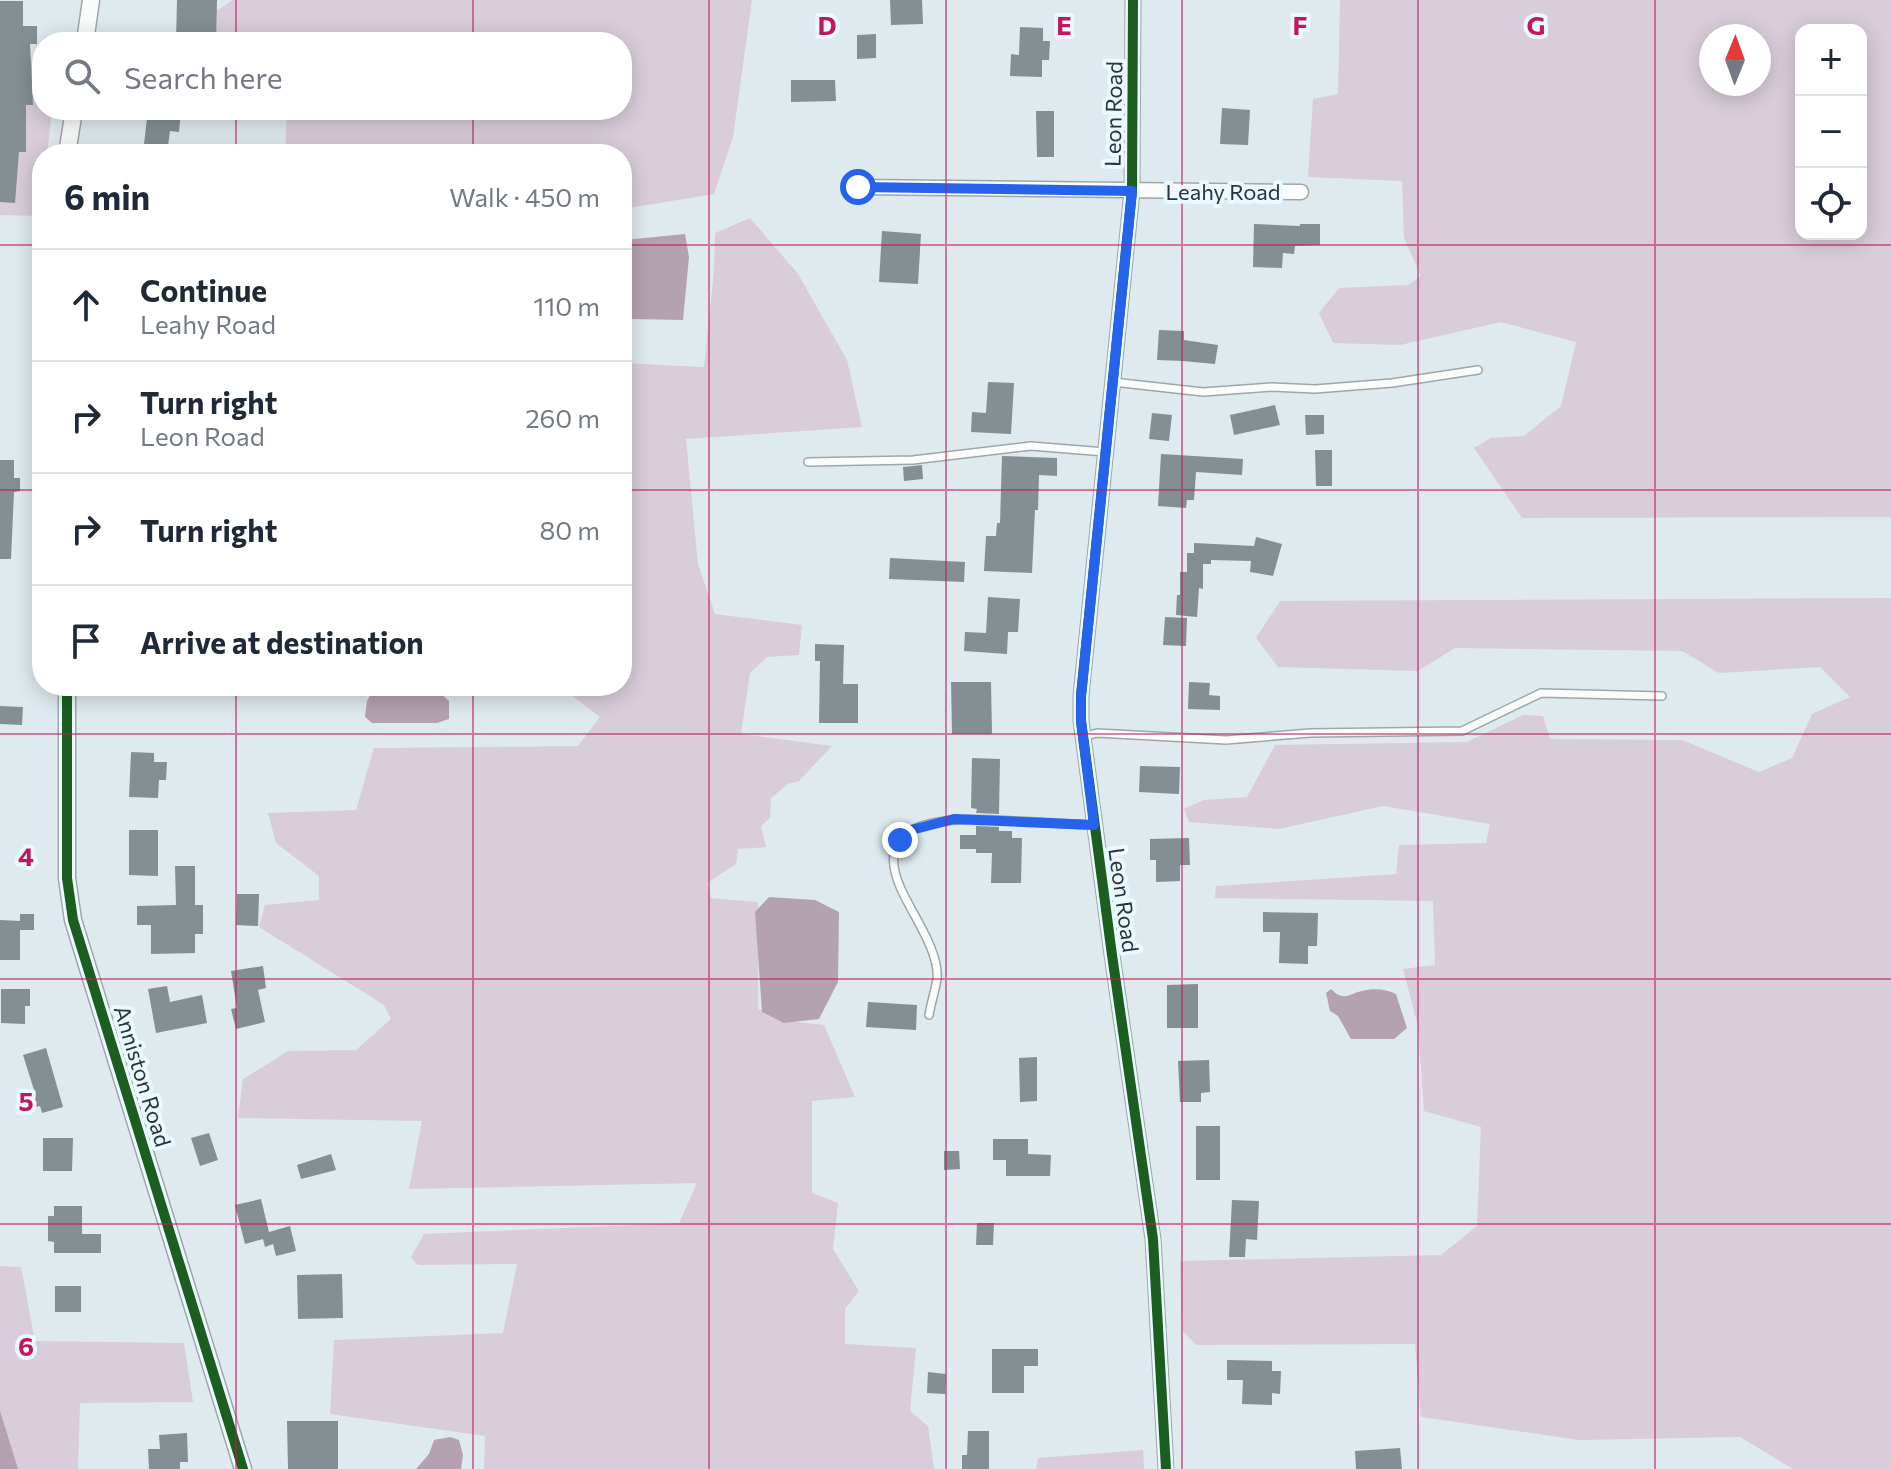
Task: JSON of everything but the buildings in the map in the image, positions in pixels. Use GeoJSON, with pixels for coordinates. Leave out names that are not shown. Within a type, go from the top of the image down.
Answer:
{"type":"FeatureCollection","features":[{"type":"Feature","properties":{"kind":"street"},"geometry":{"type":"LineString","coordinates":[[86,32],[91,0]]}},
{"type":"Feature","properties":{"kind":"street","name":"Leon Road"},"geometry":{"type":"LineString","coordinates":[[1133,0],[1132,191],[1081,696],[1094,825],[1153,1239],[1166,1469]]}},
{"type":"Feature","properties":{"kind":"street"},"geometry":{"type":"LineString","coordinates":[[69,144],[72,120]]}},
{"type":"Feature","properties":{"kind":"street","name":"Leahy Road"},"geometry":{"type":"LineString","coordinates":[[858,187],[1301,192]]}},
{"type":"Feature","properties":{"kind":"street","name":"Anniston Road"},"geometry":{"type":"LineString","coordinates":[[67,696],[67,878],[73,920],[243,1469]]}},
{"type":"Feature","properties":{"kind":"lane"},"geometry":{"type":"LineString","coordinates":[[1113,382],[1203,392],[1272,387],[1315,389],[1392,383],[1478,370]]}},
{"type":"Feature","properties":{"kind":"lane"},"geometry":{"type":"LineString","coordinates":[[808,462],[913,460],[1031,446],[1105,452]]}},
{"type":"Feature","properties":{"kind":"lane"},"geometry":{"type":"LineString","coordinates":[[1083,737],[1097,733],[1226,740],[1310,733],[1462,731],[1541,693],[1662,696]]}},
{"type":"Feature","properties":{"kind":"lane"},"geometry":{"type":"LineString","coordinates":[[929,1015],[937,977],[926,939],[894,868],[894,855],[900,840],[911,830],[954,819],[1094,825]]}},
{"type":"Feature","properties":{"kind":"shaded area"},"geometry":{"type":"Polygon","coordinates":[[[233,0],[752,0],[733,137],[714,194],[632,208],[632,144],[285,144],[287,120],[632,120],[632,32],[210,32],[215,12],[233,0]]]}},
{"type":"Feature","properties":{"kind":"shaded area"},"geometry":{"type":"Polygon","coordinates":[[[1340,0],[1891,0],[1891,517],[1522,518],[1474,448],[1491,438],[1524,436],[1561,406],[1576,342],[1501,322],[1400,345],[1333,343],[1319,313],[1339,288],[1408,285],[1421,276],[1404,238],[1402,181],[1308,177],[1313,99],[1338,94],[1340,0]]]}},
{"type":"Feature","properties":{"kind":"shaded area"},"geometry":{"type":"Polygon","coordinates":[[[32,61],[32,120],[51,120],[48,144],[32,144],[32,216],[0,215],[0,64],[32,61]]]}},
{"type":"Feature","properties":{"kind":"shaded area"},"geometry":{"type":"Polygon","coordinates":[[[750,218],[798,274],[847,360],[862,427],[686,439],[698,564],[715,614],[802,625],[799,655],[767,657],[750,673],[741,734],[832,746],[799,781],[788,784],[771,798],[770,818],[761,826],[766,847],[738,849],[736,864],[707,883],[711,898],[758,902],[758,1009],[787,1021],[824,1025],[855,1097],[812,1101],[812,1193],[838,1203],[833,1249],[859,1291],[845,1309],[845,1344],[916,1348],[910,1411],[928,1426],[934,1469],[484,1469],[485,1436],[330,1414],[334,1340],[503,1333],[517,1264],[418,1265],[411,1257],[424,1234],[679,1223],[697,1183],[409,1189],[422,1121],[238,1118],[243,1079],[288,1051],[356,1050],[391,1019],[384,1005],[259,927],[265,905],[319,900],[319,876],[276,843],[268,813],[356,810],[374,748],[578,746],[600,717],[572,696],[632,696],[632,363],[704,367],[715,233],[750,218]]]}},
{"type":"Feature","properties":{"kind":"shaded area"},"geometry":{"type":"Polygon","coordinates":[[[685,234],[689,257],[683,320],[632,319],[632,239],[685,234]]]}},
{"type":"Feature","properties":{"kind":"shaded area"},"geometry":{"type":"Polygon","coordinates":[[[1891,598],[1891,1469],[1793,1469],[1740,1437],[1579,1440],[1421,1417],[1415,1344],[1196,1345],[1182,1330],[1180,1261],[1441,1255],[1477,1226],[1481,1127],[1424,1111],[1418,1026],[1403,969],[1435,965],[1433,901],[1215,898],[1216,886],[1396,874],[1399,845],[1486,843],[1490,824],[1383,806],[1279,829],[1189,822],[1184,809],[1204,800],[1247,797],[1275,745],[1467,742],[1523,715],[1543,716],[1550,739],[1682,740],[1759,772],[1792,758],[1812,714],[1850,697],[1820,667],[1719,673],[1682,651],[1455,648],[1418,671],[1278,667],[1256,638],[1280,601],[1891,598]]]}},
{"type":"Feature","properties":{"kind":"shaded area"},"geometry":{"type":"Polygon","coordinates":[[[370,696],[443,696],[449,701],[449,719],[437,723],[372,723],[365,717],[370,696]]]}},
{"type":"Feature","properties":{"kind":"shaded area"},"geometry":{"type":"Polygon","coordinates":[[[769,897],[815,900],[839,912],[838,982],[819,1019],[784,1023],[762,1012],[755,912],[769,897]]]}},
{"type":"Feature","properties":{"kind":"shaded area"},"geometry":{"type":"Polygon","coordinates":[[[1331,989],[1343,996],[1375,989],[1396,994],[1407,1028],[1394,1039],[1351,1039],[1338,1016],[1330,1011],[1326,993],[1331,989]]]}},
{"type":"Feature","properties":{"kind":"shaded area"},"geometry":{"type":"Polygon","coordinates":[[[0,1266],[21,1267],[35,1341],[184,1343],[193,1402],[80,1403],[78,1469],[17,1469],[0,1413],[0,1266]]]}},
{"type":"Feature","properties":{"kind":"shaded area"},"geometry":{"type":"Polygon","coordinates":[[[0,1411],[18,1469],[0,1469],[0,1411]]]}},
{"type":"Feature","properties":{"kind":"shaded area"},"geometry":{"type":"Polygon","coordinates":[[[450,1437],[459,1440],[463,1455],[461,1469],[416,1469],[429,1454],[434,1440],[450,1437]]]}},
{"type":"Feature","properties":{"kind":"shaded area"},"geometry":{"type":"Polygon","coordinates":[[[1143,1450],[1144,1469],[1036,1469],[1038,1458],[1143,1450]]]}},
{"type":"Feature","properties":{"kind":"cycle path"},"geometry":{"type":"LineString","coordinates":[[1133,0],[1132,191],[1081,721],[1153,1239],[1166,1469]]}},
{"type":"Feature","properties":{"kind":"cycle path"},"geometry":{"type":"LineString","coordinates":[[67,696],[67,878],[73,920],[243,1469]]}},
{"type":"Feature","properties":{"kind":"route"},"geometry":{"type":"LineString","coordinates":[[858,187],[1132,191],[1081,696],[1081,721],[1094,825],[954,819],[911,830],[900,840]]}}]}
